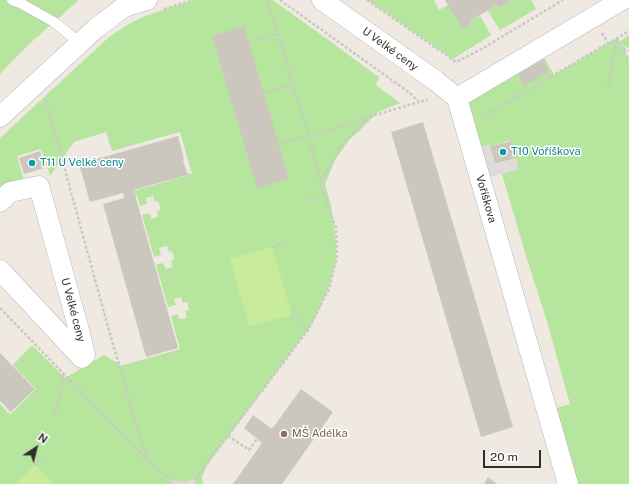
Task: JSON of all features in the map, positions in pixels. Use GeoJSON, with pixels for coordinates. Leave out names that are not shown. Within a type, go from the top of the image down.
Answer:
{"type":"FeatureCollection","features":[{"type":"Feature","properties":{"kind":"street"},"geometry":{"type":"LineString","coordinates":[[0,117],[95,28],[124,7],[147,0]]}},
{"type":"Feature","properties":{"kind":"street","name":"U Velké ceny"},"geometry":{"type":"LineString","coordinates":[[322,0],[436,81],[457,98]]}},
{"type":"Feature","properties":{"kind":"street"},"geometry":{"type":"LineString","coordinates":[[457,98],[622,0]]}},
{"type":"Feature","properties":{"kind":"street","name":"Voříškova"},"geometry":{"type":"LineString","coordinates":[[457,98],[568,484]]}},
{"type":"Feature","properties":{"kind":"street","name":"U Velké ceny"},"geometry":{"type":"LineString","coordinates":[[0,202],[10,192],[39,186],[80,334],[85,355],[82,358],[0,270]]}},
{"type":"Feature","properties":{"kind":"lane"},"geometry":{"type":"LineString","coordinates":[[12,0],[54,22],[80,43]]}},
{"type":"Feature","properties":{"kind":"path"},"geometry":{"type":"LineString","coordinates":[[195,479],[308,330],[329,289],[337,258],[336,228],[324,195],[309,136],[268,0]]}},
{"type":"Feature","properties":{"kind":"path"},"geometry":{"type":"LineString","coordinates":[[280,0],[410,93],[419,102]]}},
{"type":"Feature","properties":{"kind":"path"},"geometry":{"type":"LineString","coordinates":[[367,0],[456,62],[480,50],[563,0]]}},
{"type":"Feature","properties":{"kind":"path"},"geometry":{"type":"LineString","coordinates":[[466,127],[629,31]]}},
{"type":"Feature","properties":{"kind":"path"},"geometry":{"type":"LineString","coordinates":[[249,42],[278,34]]}},
{"type":"Feature","properties":{"kind":"path"},"geometry":{"type":"LineString","coordinates":[[617,38],[629,60]]}},
{"type":"Feature","properties":{"kind":"path"},"geometry":{"type":"LineString","coordinates":[[608,87],[617,38]]}},
{"type":"Feature","properties":{"kind":"path"},"geometry":{"type":"LineString","coordinates":[[623,49],[629,52]]}},
{"type":"Feature","properties":{"kind":"path"},"geometry":{"type":"LineString","coordinates":[[264,93],[293,84]]}},
{"type":"Feature","properties":{"kind":"path"},"geometry":{"type":"LineString","coordinates":[[45,100],[147,460]]}},
{"type":"Feature","properties":{"kind":"path"},"geometry":{"type":"LineString","coordinates":[[278,144],[370,118],[419,102],[432,100]]}},
{"type":"Feature","properties":{"kind":"path"},"geometry":{"type":"LineString","coordinates":[[321,180],[342,145],[370,118]]}},
{"type":"Feature","properties":{"kind":"path"},"geometry":{"type":"LineString","coordinates":[[308,200],[324,195]]}},
{"type":"Feature","properties":{"kind":"path"},"geometry":{"type":"LineString","coordinates":[[272,247],[285,242]]}},
{"type":"Feature","properties":{"kind":"path"},"geometry":{"type":"LineString","coordinates":[[0,308],[64,376],[147,460],[171,480]]}},
{"type":"Feature","properties":{"kind":"path"},"geometry":{"type":"LineString","coordinates":[[292,315],[308,330]]}},
{"type":"Feature","properties":{"kind":"path"},"geometry":{"type":"LineString","coordinates":[[55,415],[64,376]]}},
{"type":"Feature","properties":{"kind":"path"},"geometry":{"type":"LineString","coordinates":[[228,436],[249,450],[257,439]]}},
{"type":"Feature","properties":{"kind":"path"},"geometry":{"type":"LineString","coordinates":[[35,465],[45,454]]}},
{"type":"Feature","properties":{"kind":"green space"},"geometry":{"type":"Polygon","coordinates":[[[0,0],[79,0],[27,46],[0,74],[0,0]]]}},
{"type":"Feature","properties":{"kind":"green space"},"geometry":{"type":"Polygon","coordinates":[[[194,0],[273,0],[379,77],[376,85],[400,103],[378,112],[349,140],[335,160],[325,184],[331,206],[336,242],[336,260],[329,286],[310,327],[208,464],[202,476],[203,484],[0,484],[0,404],[7,412],[11,414],[36,389],[13,365],[32,345],[65,378],[104,355],[120,366],[180,349],[171,316],[178,314],[179,319],[187,318],[185,311],[189,310],[187,302],[183,303],[181,297],[174,299],[176,305],[168,307],[156,265],[163,263],[166,269],[173,267],[171,261],[174,259],[172,251],[169,252],[167,246],[159,248],[161,255],[154,257],[142,215],[150,213],[151,219],[158,217],[157,211],[161,209],[158,201],[155,202],[153,196],[146,198],[147,204],[140,206],[137,195],[134,195],[133,191],[192,174],[180,132],[112,151],[106,132],[74,142],[50,176],[41,149],[17,156],[25,184],[0,194],[0,138],[109,37],[127,25],[145,16],[194,0]]]}},
{"type":"Feature","properties":{"kind":"green space"},"geometry":{"type":"Polygon","coordinates":[[[368,0],[436,0],[434,1],[439,10],[448,5],[463,29],[472,24],[470,21],[480,16],[491,35],[453,59],[368,0]]]}},
{"type":"Feature","properties":{"kind":"green space"},"geometry":{"type":"Polygon","coordinates":[[[513,0],[531,0],[536,9],[500,30],[488,11],[497,5],[499,8],[513,0]]]}},
{"type":"Feature","properties":{"kind":"green space"},"geometry":{"type":"Polygon","coordinates":[[[629,35],[629,48],[623,47],[620,41],[629,35]]]}},
{"type":"Feature","properties":{"kind":"green space"},"geometry":{"type":"Polygon","coordinates":[[[617,38],[629,60],[629,484],[568,484],[547,411],[570,404],[546,318],[502,174],[518,169],[516,159],[510,140],[491,147],[489,145],[472,149],[457,98],[539,49],[554,75],[617,38]]]}},
{"type":"Feature","properties":{"kind":"green space"},"geometry":{"type":"Polygon","coordinates":[[[272,247],[292,315],[249,326],[230,259],[272,247]]]}},
{"type":"Feature","properties":{"kind":"green space"},"geometry":{"type":"Polygon","coordinates":[[[35,465],[54,484],[16,484],[35,465]]]}},
{"type":"Feature","properties":{"kind":"shaded area"},"geometry":{"type":"Polygon","coordinates":[[[489,144],[495,165],[515,158],[519,169],[481,180],[472,149],[489,144]]]}},
{"type":"Feature","properties":{"kind":"shaded area"},"geometry":{"type":"Polygon","coordinates":[[[195,479],[195,484],[172,484],[171,480],[183,482],[195,479]]]}},
{"type":"Feature","properties":{"kind":"building"},"geometry":{"type":"Polygon","coordinates":[[[445,0],[513,0],[499,8],[497,5],[470,21],[472,24],[463,30],[445,0]]]}},
{"type":"Feature","properties":{"kind":"building"},"geometry":{"type":"Polygon","coordinates":[[[244,26],[289,179],[257,188],[212,36],[244,26]]]}},
{"type":"Feature","properties":{"kind":"building"},"geometry":{"type":"Polygon","coordinates":[[[543,60],[549,72],[524,86],[518,74],[543,60]]]}},
{"type":"Feature","properties":{"kind":"building"},"geometry":{"type":"Polygon","coordinates":[[[423,122],[513,427],[481,437],[391,132],[423,122]]]}},
{"type":"Feature","properties":{"kind":"building"},"geometry":{"type":"Polygon","coordinates":[[[178,136],[187,173],[191,174],[133,190],[178,348],[146,357],[103,204],[124,198],[123,193],[90,202],[79,164],[178,136]]]}},
{"type":"Feature","properties":{"kind":"building","name":"T10 Voříškova"},"geometry":{"type":"Polygon","coordinates":[[[511,141],[516,158],[495,164],[490,147],[511,141]]]}},
{"type":"Feature","properties":{"kind":"building","name":"T11 U Velké ceny"},"geometry":{"type":"Polygon","coordinates":[[[40,151],[45,168],[24,174],[19,158],[40,151]]]}},
{"type":"Feature","properties":{"kind":"building"},"geometry":{"type":"Polygon","coordinates":[[[0,353],[35,389],[11,412],[0,401],[0,353]]]}},
{"type":"Feature","properties":{"kind":"building","name":"MŠ Adélka"},"geometry":{"type":"Polygon","coordinates":[[[301,389],[333,412],[282,484],[233,484],[262,443],[244,428],[253,415],[272,429],[301,389]]]}},
{"type":"Feature","properties":{"kind":"building"},"geometry":{"type":"Polygon","coordinates":[[[488,477],[497,484],[484,484],[488,477]]]}},
{"type":"Feature","properties":{"kind":"place","name":"T10 Voříškova"},"geometry":{"type":"Point","coordinates":[503,152]}},
{"type":"Feature","properties":{"kind":"place","name":"T11 U Velké ceny"},"geometry":{"type":"Point","coordinates":[32,163]}},
{"type":"Feature","properties":{"kind":"place","name":"MŠ Adélka"},"geometry":{"type":"Point","coordinates":[284,434]}}]}
